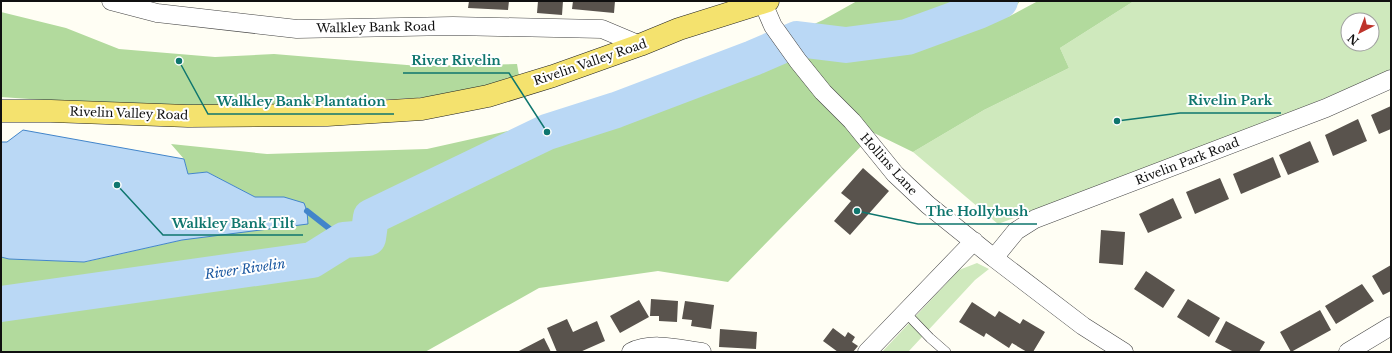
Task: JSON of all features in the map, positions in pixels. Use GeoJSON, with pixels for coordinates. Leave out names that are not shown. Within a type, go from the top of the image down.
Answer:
{"type":"FeatureCollection","features":[{"type":"Feature","properties":{"kind":"main road","name":"Rivelin Valley Road"},"geometry":{"type":"LineString","coordinates":[[1,111],[51,111],[188,116],[327,115],[422,109],[488,96],[553,76],[640,45],[679,29],[758,2]]}},
{"type":"Feature","properties":{"kind":"street","name":"Walkley Bank Road"},"geometry":{"type":"LineString","coordinates":[[111,1],[156,13],[297,28],[453,26],[602,29],[640,45]]}},
{"type":"Feature","properties":{"kind":"street","name":"Hollins Lane"},"geometry":{"type":"LineString","coordinates":[[758,2],[798,61],[823,92],[852,121],[895,174],[928,205],[994,258],[1083,326],[1124,352]]}},
{"type":"Feature","properties":{"kind":"street","name":"Rivelin Park Road"},"geometry":{"type":"LineString","coordinates":[[994,258],[1016,231],[1035,220],[1326,108],[1391,79]]}},
{"type":"Feature","properties":{"kind":"street"},"geometry":{"type":"LineString","coordinates":[[867,352],[974,241]]}},
{"type":"Feature","properties":{"kind":"street"},"geometry":{"type":"LineString","coordinates":[[1348,352],[1391,326]]}},
{"type":"Feature","properties":{"kind":"street"},"geometry":{"type":"LineString","coordinates":[[631,352],[639,348],[649,346],[702,352]]}},
{"type":"Feature","properties":{"kind":"lane"},"geometry":{"type":"LineString","coordinates":[[906,312],[930,338],[946,352]]}},
{"type":"Feature","properties":{"kind":"green space"},"geometry":{"type":"Polygon","coordinates":[[[857,1],[1020,1],[1008,17],[1038,1],[1134,1],[1060,48],[1069,68],[984,110],[913,152],[874,133],[728,282],[658,271],[539,288],[425,352],[1,352],[1,257],[9,259],[85,262],[182,240],[284,197],[255,197],[207,172],[188,174],[184,159],[171,144],[267,154],[427,149],[553,121],[741,57],[823,20],[857,1]]]}},
{"type":"Feature","properties":{"kind":"green space"},"geometry":{"type":"Polygon","coordinates":[[[1134,1],[1391,1],[1391,70],[1242,133],[998,224],[913,152],[984,110],[1069,68],[1060,48],[1134,1]]]}},
{"type":"Feature","properties":{"kind":"green space"},"geometry":{"type":"Polygon","coordinates":[[[1,12],[66,28],[119,49],[215,57],[274,54],[419,66],[517,64],[521,87],[450,96],[271,106],[172,109],[1,97],[1,12]]]}},
{"type":"Feature","properties":{"kind":"green space"},"geometry":{"type":"Polygon","coordinates":[[[977,263],[989,269],[975,280],[908,352],[882,352],[959,270],[977,263]]]}},
{"type":"Feature","properties":{"kind":"water"},"geometry":{"type":"Polygon","coordinates":[[[23,130],[184,159],[188,174],[207,172],[255,197],[284,197],[304,203],[307,211],[308,224],[182,240],[84,262],[9,259],[1,257],[1,142],[7,142],[23,130]]]}},
{"type":"Feature","properties":{"kind":"building"},"geometry":{"type":"Polygon","coordinates":[[[469,1],[509,1],[508,10],[468,8],[469,1]]]}},
{"type":"Feature","properties":{"kind":"building"},"geometry":{"type":"Polygon","coordinates":[[[538,1],[563,1],[562,15],[537,13],[538,1]]]}},
{"type":"Feature","properties":{"kind":"building"},"geometry":{"type":"Polygon","coordinates":[[[573,1],[615,1],[614,13],[572,9],[573,1]]]}},
{"type":"Feature","properties":{"kind":"building"},"geometry":{"type":"Polygon","coordinates":[[[1391,106],[1391,129],[1379,134],[1371,115],[1391,106]]]}},
{"type":"Feature","properties":{"kind":"building"},"geometry":{"type":"Polygon","coordinates":[[[1358,119],[1367,141],[1333,156],[1325,135],[1358,119]]]}},
{"type":"Feature","properties":{"kind":"building"},"geometry":{"type":"Polygon","coordinates":[[[1310,141],[1319,162],[1288,175],[1279,155],[1310,141]]]}},
{"type":"Feature","properties":{"kind":"building"},"geometry":{"type":"Polygon","coordinates":[[[1273,157],[1281,177],[1241,194],[1233,174],[1273,157]]]}},
{"type":"Feature","properties":{"kind":"building"},"geometry":{"type":"Polygon","coordinates":[[[863,168],[889,191],[850,235],[834,221],[851,201],[841,193],[863,168]]]}},
{"type":"Feature","properties":{"kind":"building"},"geometry":{"type":"Polygon","coordinates":[[[1220,178],[1229,199],[1195,214],[1186,192],[1220,178]]]}},
{"type":"Feature","properties":{"kind":"building"},"geometry":{"type":"Polygon","coordinates":[[[1173,198],[1182,218],[1148,233],[1139,214],[1173,198]]]}},
{"type":"Feature","properties":{"kind":"building"},"geometry":{"type":"Polygon","coordinates":[[[1101,230],[1125,232],[1123,265],[1099,263],[1101,230]]]}},
{"type":"Feature","properties":{"kind":"building"},"geometry":{"type":"Polygon","coordinates":[[[1391,265],[1391,291],[1383,295],[1372,276],[1391,265]]]}},
{"type":"Feature","properties":{"kind":"building"},"geometry":{"type":"Polygon","coordinates":[[[1146,271],[1175,290],[1163,308],[1134,289],[1146,271]]]}},
{"type":"Feature","properties":{"kind":"building"},"geometry":{"type":"Polygon","coordinates":[[[1362,284],[1374,301],[1336,324],[1325,306],[1362,284]]]}},
{"type":"Feature","properties":{"kind":"building"},"geometry":{"type":"Polygon","coordinates":[[[651,299],[678,301],[677,322],[659,321],[659,316],[650,316],[651,299]]]}},
{"type":"Feature","properties":{"kind":"building"},"geometry":{"type":"Polygon","coordinates":[[[1188,299],[1220,318],[1209,337],[1177,317],[1188,299]]]}},
{"type":"Feature","properties":{"kind":"building"},"geometry":{"type":"Polygon","coordinates":[[[639,300],[649,317],[620,333],[610,316],[639,300]]]}},
{"type":"Feature","properties":{"kind":"building"},"geometry":{"type":"Polygon","coordinates":[[[685,301],[714,305],[711,329],[691,326],[692,320],[682,319],[685,301]]]}},
{"type":"Feature","properties":{"kind":"building"},"geometry":{"type":"Polygon","coordinates":[[[972,302],[995,317],[999,311],[1020,324],[1023,319],[1045,332],[1033,352],[1027,352],[1012,343],[1009,348],[986,333],[984,337],[959,322],[972,302]]]}},
{"type":"Feature","properties":{"kind":"building"},"geometry":{"type":"Polygon","coordinates":[[[1320,310],[1331,330],[1291,352],[1280,332],[1320,310]]]}},
{"type":"Feature","properties":{"kind":"building"},"geometry":{"type":"Polygon","coordinates":[[[567,319],[573,332],[597,321],[605,341],[580,352],[557,352],[547,328],[567,319]]]}},
{"type":"Feature","properties":{"kind":"building"},"geometry":{"type":"Polygon","coordinates":[[[1226,321],[1265,342],[1259,352],[1234,352],[1215,342],[1226,321]]]}},
{"type":"Feature","properties":{"kind":"building"},"geometry":{"type":"Polygon","coordinates":[[[833,328],[845,337],[848,332],[855,337],[852,342],[858,346],[853,352],[838,352],[823,341],[833,328]]]}},
{"type":"Feature","properties":{"kind":"building"},"geometry":{"type":"Polygon","coordinates":[[[720,329],[757,332],[756,349],[719,347],[720,329]]]}},
{"type":"Feature","properties":{"kind":"building"},"geometry":{"type":"Polygon","coordinates":[[[544,338],[551,352],[517,352],[544,338]]]}},
{"type":"Feature","properties":{"kind":"waterway","name":"River Rivelin"},"geometry":{"type":"LineString","coordinates":[[1,304],[312,260],[344,240],[368,238],[371,217],[547,132],[616,110],[753,58],[797,39],[846,45],[907,37],[978,11],[1000,1]]}},
{"type":"Feature","properties":{"kind":"waterway"},"geometry":{"type":"LineString","coordinates":[[307,211],[344,240]]}},
{"type":"Feature","properties":{"kind":"place","name":"Walkley Bank Plantation"},"geometry":{"type":"Point","coordinates":[179,61]}},
{"type":"Feature","properties":{"kind":"place","name":"Rivelin Park"},"geometry":{"type":"Point","coordinates":[1117,121]}},
{"type":"Feature","properties":{"kind":"place","name":"River Rivelin"},"geometry":{"type":"Point","coordinates":[547,132]}},
{"type":"Feature","properties":{"kind":"place","name":"Walkley Bank Tilt"},"geometry":{"type":"Point","coordinates":[117,185]}},
{"type":"Feature","properties":{"kind":"place","name":"The Hollybush"},"geometry":{"type":"Point","coordinates":[857,211]}}]}
